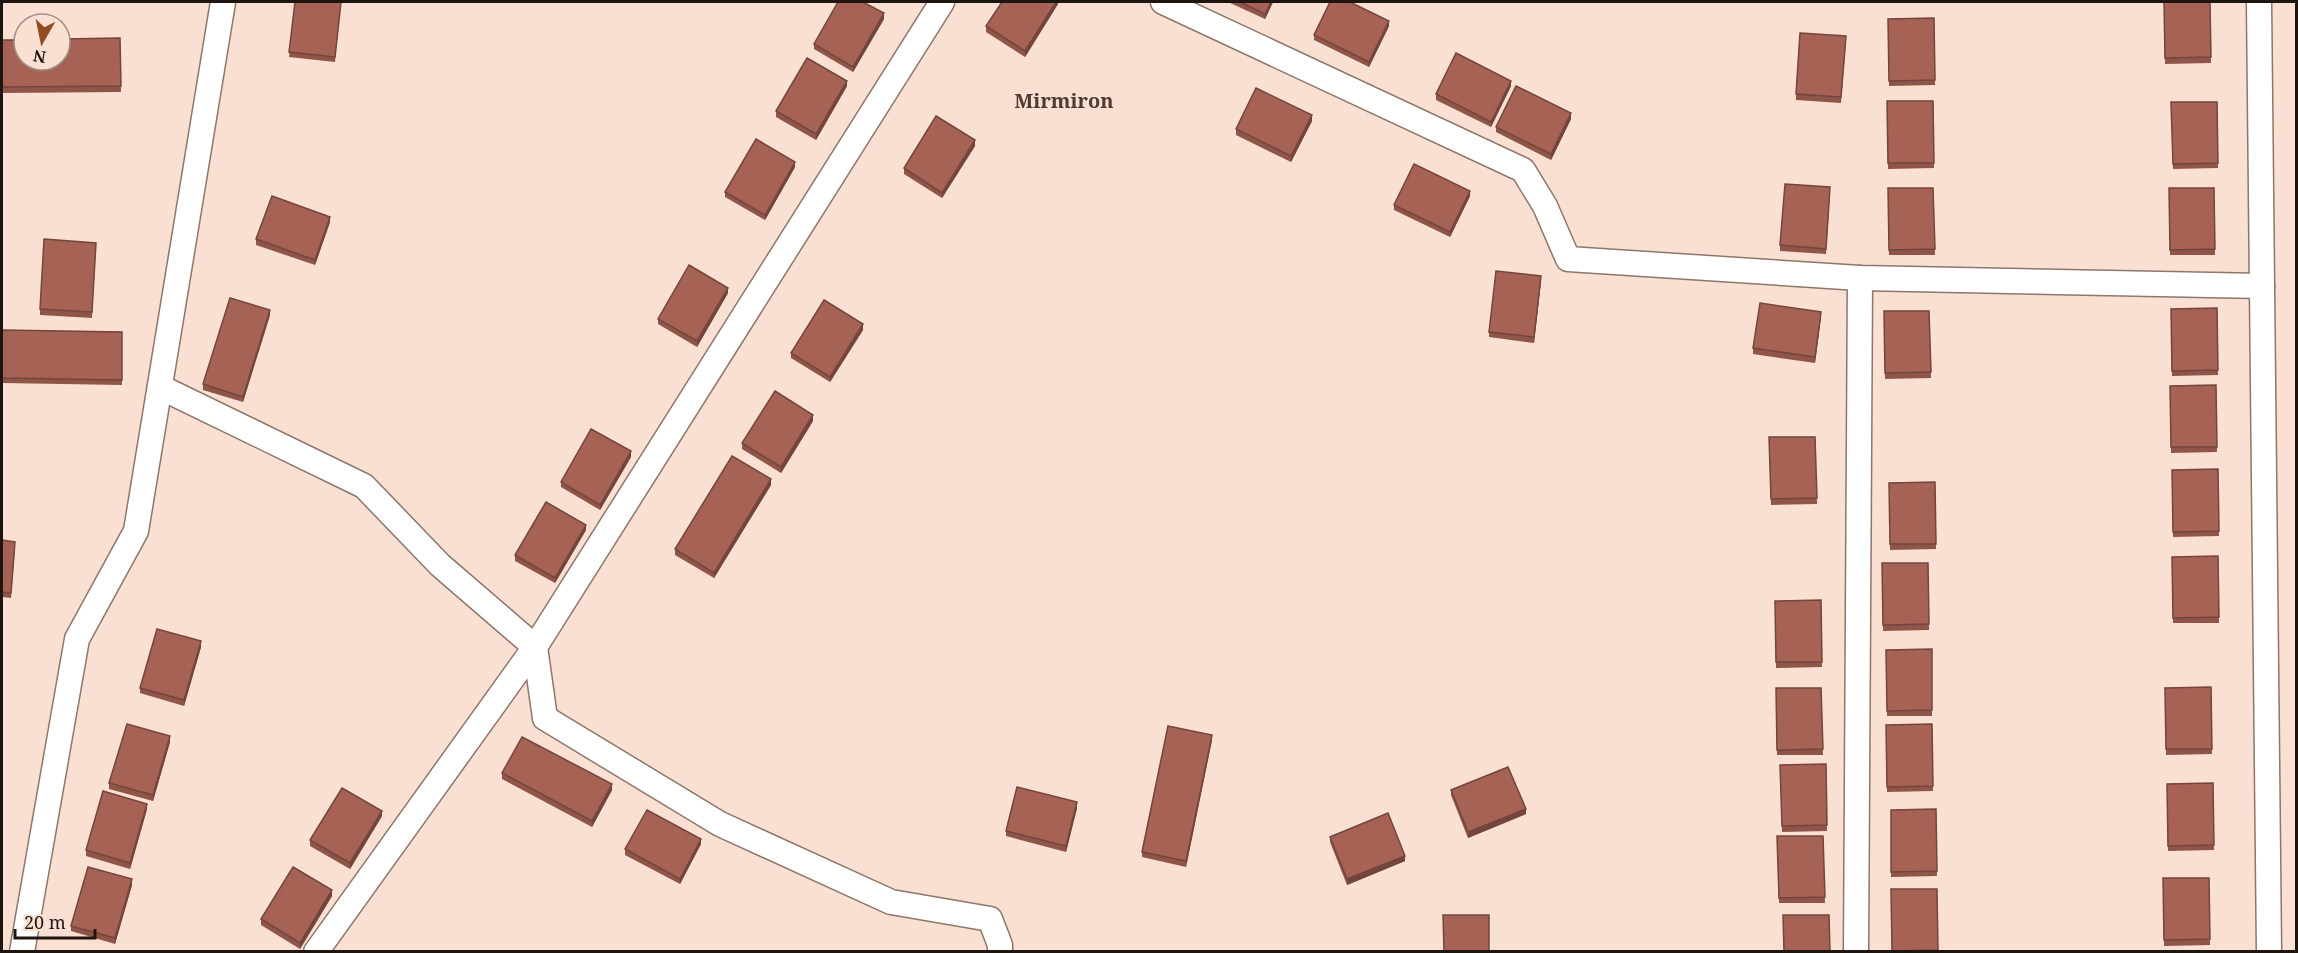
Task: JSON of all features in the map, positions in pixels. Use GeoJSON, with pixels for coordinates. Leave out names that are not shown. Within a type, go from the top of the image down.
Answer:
{"type":"FeatureCollection","features":[{"type":"Feature","properties":{"kind":"street"},"geometry":{"type":"LineString","coordinates":[[22,951],[77,639],[136,531],[223,2]]}},
{"type":"Feature","properties":{"kind":"street"},"geometry":{"type":"LineString","coordinates":[[316,951],[535,647],[942,2]]}},
{"type":"Feature","properties":{"kind":"street"},"geometry":{"type":"LineString","coordinates":[[1163,2],[1523,171],[1545,206],[1568,259],[1860,279],[2262,286]]}},
{"type":"Feature","properties":{"kind":"street"},"geometry":{"type":"LineString","coordinates":[[2259,2],[2269,951]]}},
{"type":"Feature","properties":{"kind":"street"},"geometry":{"type":"LineString","coordinates":[[1856,951],[1860,279]]}},
{"type":"Feature","properties":{"kind":"street"},"geometry":{"type":"LineString","coordinates":[[160,387],[364,486],[440,565],[535,647],[545,718],[720,824],[891,902],[990,920],[1000,945],[1000,951]]}},
{"type":"Feature","properties":{"kind":"building"},"geometry":{"type":"Polygon","coordinates":[[[295,2],[341,2],[335,57],[289,52],[295,2]]]}},
{"type":"Feature","properties":{"kind":"building"},"geometry":{"type":"Polygon","coordinates":[[[838,2],[863,2],[884,13],[853,67],[814,44],[838,2]]]}},
{"type":"Feature","properties":{"kind":"building"},"geometry":{"type":"Polygon","coordinates":[[[1002,2],[1056,2],[1025,51],[986,26],[1002,2]]]}},
{"type":"Feature","properties":{"kind":"building"},"geometry":{"type":"Polygon","coordinates":[[[1240,2],[1271,2],[1265,14],[1240,2]]]}},
{"type":"Feature","properties":{"kind":"building"},"geometry":{"type":"Polygon","coordinates":[[[1330,2],[1350,2],[1389,21],[1369,62],[1314,35],[1330,2]]]}},
{"type":"Feature","properties":{"kind":"building"},"geometry":{"type":"Polygon","coordinates":[[[2164,2],[2210,2],[2211,57],[2165,58],[2164,2]]]}},
{"type":"Feature","properties":{"kind":"building"},"geometry":{"type":"Polygon","coordinates":[[[1934,18],[1935,80],[1889,81],[1888,19],[1934,18]]]}},
{"type":"Feature","properties":{"kind":"building"},"geometry":{"type":"Polygon","coordinates":[[[1800,33],[1846,36],[1841,97],[1796,94],[1800,33]]]}},
{"type":"Feature","properties":{"kind":"building"},"geometry":{"type":"Polygon","coordinates":[[[120,38],[121,86],[2,87],[2,40],[12,40],[12,72],[72,72],[72,39],[120,38]]]}},
{"type":"Feature","properties":{"kind":"building"},"geometry":{"type":"Polygon","coordinates":[[[1456,53],[1511,81],[1491,122],[1436,94],[1456,53]]]}},
{"type":"Feature","properties":{"kind":"building"},"geometry":{"type":"Polygon","coordinates":[[[807,58],[847,81],[816,134],[776,111],[807,58]]]}},
{"type":"Feature","properties":{"kind":"building"},"geometry":{"type":"Polygon","coordinates":[[[1516,86],[1571,113],[1551,154],[1496,127],[1516,86]]]}},
{"type":"Feature","properties":{"kind":"building"},"geometry":{"type":"Polygon","coordinates":[[[1256,88],[1312,115],[1291,156],[1236,129],[1256,88]]]}},
{"type":"Feature","properties":{"kind":"building"},"geometry":{"type":"Polygon","coordinates":[[[1887,101],[1933,101],[1934,163],[1888,163],[1887,101]]]}},
{"type":"Feature","properties":{"kind":"building"},"geometry":{"type":"Polygon","coordinates":[[[2171,102],[2217,102],[2218,163],[2173,164],[2171,102]]]}},
{"type":"Feature","properties":{"kind":"building"},"geometry":{"type":"Polygon","coordinates":[[[936,116],[975,140],[942,193],[904,168],[936,116]]]}},
{"type":"Feature","properties":{"kind":"building"},"geometry":{"type":"Polygon","coordinates":[[[756,139],[795,162],[765,215],[725,192],[756,139]]]}},
{"type":"Feature","properties":{"kind":"building"},"geometry":{"type":"Polygon","coordinates":[[[1414,164],[1470,191],[1450,232],[1394,205],[1414,164]]]}},
{"type":"Feature","properties":{"kind":"building"},"geometry":{"type":"Polygon","coordinates":[[[1785,184],[1830,187],[1826,249],[1780,245],[1785,184]]]}},
{"type":"Feature","properties":{"kind":"building"},"geometry":{"type":"Polygon","coordinates":[[[1888,188],[1933,188],[1935,249],[1889,250],[1888,188]]]}},
{"type":"Feature","properties":{"kind":"building"},"geometry":{"type":"Polygon","coordinates":[[[2169,188],[2214,188],[2215,249],[2170,250],[2169,188]]]}},
{"type":"Feature","properties":{"kind":"building"},"geometry":{"type":"Polygon","coordinates":[[[272,196],[330,217],[315,260],[256,239],[272,196]]]}},
{"type":"Feature","properties":{"kind":"building"},"geometry":{"type":"Polygon","coordinates":[[[44,239],[96,243],[92,312],[40,309],[44,239]]]}},
{"type":"Feature","properties":{"kind":"building"},"geometry":{"type":"Polygon","coordinates":[[[689,265],[728,288],[697,341],[658,319],[689,265]]]}},
{"type":"Feature","properties":{"kind":"building"},"geometry":{"type":"Polygon","coordinates":[[[1496,271],[1541,276],[1534,337],[1489,332],[1496,271]]]}},
{"type":"Feature","properties":{"kind":"building"},"geometry":{"type":"Polygon","coordinates":[[[230,298],[270,310],[243,397],[203,384],[230,298]]]}},
{"type":"Feature","properties":{"kind":"building"},"geometry":{"type":"Polygon","coordinates":[[[824,300],[863,324],[830,377],[791,353],[824,300]]]}},
{"type":"Feature","properties":{"kind":"building"},"geometry":{"type":"Polygon","coordinates":[[[1760,303],[1821,312],[1815,357],[1753,348],[1760,303]]]}},
{"type":"Feature","properties":{"kind":"building"},"geometry":{"type":"Polygon","coordinates":[[[2217,308],[2218,370],[2172,371],[2171,309],[2217,308]]]}},
{"type":"Feature","properties":{"kind":"building"},"geometry":{"type":"Polygon","coordinates":[[[1884,311],[1929,311],[1931,372],[1885,373],[1884,311]]]}},
{"type":"Feature","properties":{"kind":"building"},"geometry":{"type":"Polygon","coordinates":[[[2,330],[122,332],[122,380],[2,378],[2,330]]]}},
{"type":"Feature","properties":{"kind":"building"},"geometry":{"type":"Polygon","coordinates":[[[2216,385],[2217,447],[2171,447],[2170,386],[2216,385]]]}},
{"type":"Feature","properties":{"kind":"building"},"geometry":{"type":"Polygon","coordinates":[[[775,391],[813,415],[781,467],[742,443],[775,391]]]}},
{"type":"Feature","properties":{"kind":"building"},"geometry":{"type":"Polygon","coordinates":[[[591,429],[631,451],[600,505],[561,482],[591,429]]]}},
{"type":"Feature","properties":{"kind":"building"},"geometry":{"type":"Polygon","coordinates":[[[1769,437],[1815,437],[1817,498],[1771,499],[1769,437]]]}},
{"type":"Feature","properties":{"kind":"building"},"geometry":{"type":"Polygon","coordinates":[[[732,456],[771,479],[714,573],[675,549],[732,456]]]}},
{"type":"Feature","properties":{"kind":"building"},"geometry":{"type":"Polygon","coordinates":[[[2218,469],[2219,531],[2173,532],[2172,470],[2218,469]]]}},
{"type":"Feature","properties":{"kind":"building"},"geometry":{"type":"Polygon","coordinates":[[[1935,482],[1936,544],[1890,544],[1889,483],[1935,482]]]}},
{"type":"Feature","properties":{"kind":"building"},"geometry":{"type":"Polygon","coordinates":[[[546,502],[586,525],[555,578],[515,555],[546,502]]]}},
{"type":"Feature","properties":{"kind":"building"},"geometry":{"type":"Polygon","coordinates":[[[2,540],[15,542],[11,593],[2,592],[2,540]]]}},
{"type":"Feature","properties":{"kind":"building"},"geometry":{"type":"Polygon","coordinates":[[[2218,556],[2219,617],[2173,618],[2172,557],[2218,556]]]}},
{"type":"Feature","properties":{"kind":"building"},"geometry":{"type":"Polygon","coordinates":[[[1882,563],[1928,563],[1929,624],[1883,625],[1882,563]]]}},
{"type":"Feature","properties":{"kind":"building"},"geometry":{"type":"Polygon","coordinates":[[[1821,600],[1822,662],[1776,662],[1775,601],[1821,600]]]}},
{"type":"Feature","properties":{"kind":"building"},"geometry":{"type":"Polygon","coordinates":[[[157,629],[201,641],[184,700],[140,688],[157,629]]]}},
{"type":"Feature","properties":{"kind":"building"},"geometry":{"type":"Polygon","coordinates":[[[1932,649],[1932,710],[1887,711],[1886,650],[1932,649]]]}},
{"type":"Feature","properties":{"kind":"building"},"geometry":{"type":"Polygon","coordinates":[[[2211,687],[2212,749],[2166,749],[2165,688],[2211,687]]]}},
{"type":"Feature","properties":{"kind":"building"},"geometry":{"type":"Polygon","coordinates":[[[1776,688],[1821,688],[1823,749],[1777,750],[1776,688]]]}},
{"type":"Feature","properties":{"kind":"building"},"geometry":{"type":"Polygon","coordinates":[[[127,724],[170,736],[153,795],[109,783],[127,724]]]}},
{"type":"Feature","properties":{"kind":"building"},"geometry":{"type":"Polygon","coordinates":[[[1932,724],[1933,786],[1887,787],[1886,725],[1932,724]]]}},
{"type":"Feature","properties":{"kind":"building"},"geometry":{"type":"Polygon","coordinates":[[[1168,726],[1212,735],[1186,861],[1142,852],[1168,726]]]}},
{"type":"Feature","properties":{"kind":"building"},"geometry":{"type":"Polygon","coordinates":[[[522,737],[612,784],[592,821],[502,773],[522,737]]]}},
{"type":"Feature","properties":{"kind":"building"},"geometry":{"type":"Polygon","coordinates":[[[1826,764],[1827,825],[1782,826],[1780,765],[1826,764]]]}},
{"type":"Feature","properties":{"kind":"building"},"geometry":{"type":"Polygon","coordinates":[[[1508,767],[1526,809],[1468,832],[1451,790],[1508,767]]]}},
{"type":"Feature","properties":{"kind":"building"},"geometry":{"type":"Polygon","coordinates":[[[2213,783],[2214,845],[2168,846],[2167,784],[2213,783]]]}},
{"type":"Feature","properties":{"kind":"building"},"geometry":{"type":"Polygon","coordinates":[[[1017,787],[1077,802],[1066,846],[1006,831],[1017,787]]]}},
{"type":"Feature","properties":{"kind":"building"},"geometry":{"type":"Polygon","coordinates":[[[342,788],[382,811],[350,863],[310,840],[342,788]]]}},
{"type":"Feature","properties":{"kind":"building"},"geometry":{"type":"Polygon","coordinates":[[[103,791],[147,804],[130,863],[86,850],[103,791]]]}},
{"type":"Feature","properties":{"kind":"building"},"geometry":{"type":"Polygon","coordinates":[[[1936,809],[1937,871],[1891,872],[1891,810],[1936,809]]]}},
{"type":"Feature","properties":{"kind":"building"},"geometry":{"type":"Polygon","coordinates":[[[647,810],[701,839],[680,879],[625,849],[647,810]]]}},
{"type":"Feature","properties":{"kind":"building"},"geometry":{"type":"Polygon","coordinates":[[[1388,813],[1405,856],[1347,879],[1330,837],[1388,813]]]}},
{"type":"Feature","properties":{"kind":"building"},"geometry":{"type":"Polygon","coordinates":[[[1777,836],[1823,836],[1825,897],[1779,898],[1777,836]]]}},
{"type":"Feature","properties":{"kind":"building"},"geometry":{"type":"Polygon","coordinates":[[[88,867],[132,879],[115,938],[71,926],[88,867]]]}},
{"type":"Feature","properties":{"kind":"building"},"geometry":{"type":"Polygon","coordinates":[[[293,867],[332,890],[300,943],[261,919],[293,867]]]}},
{"type":"Feature","properties":{"kind":"building"},"geometry":{"type":"Polygon","coordinates":[[[2163,878],[2209,878],[2210,939],[2164,940],[2163,878]]]}},
{"type":"Feature","properties":{"kind":"building"},"geometry":{"type":"Polygon","coordinates":[[[1891,889],[1937,889],[1938,950],[1892,951],[1891,889]]]}},
{"type":"Feature","properties":{"kind":"building"},"geometry":{"type":"Polygon","coordinates":[[[1443,915],[1489,915],[1489,951],[1444,951],[1443,915]]]}},
{"type":"Feature","properties":{"kind":"building"},"geometry":{"type":"Polygon","coordinates":[[[1783,915],[1829,915],[1830,951],[1784,951],[1783,915]]]}},
{"type":"Feature","properties":{"kind":"district","name":"Mirmiron"},"geometry":{"type":"Point","coordinates":[1064,101]}}]}
